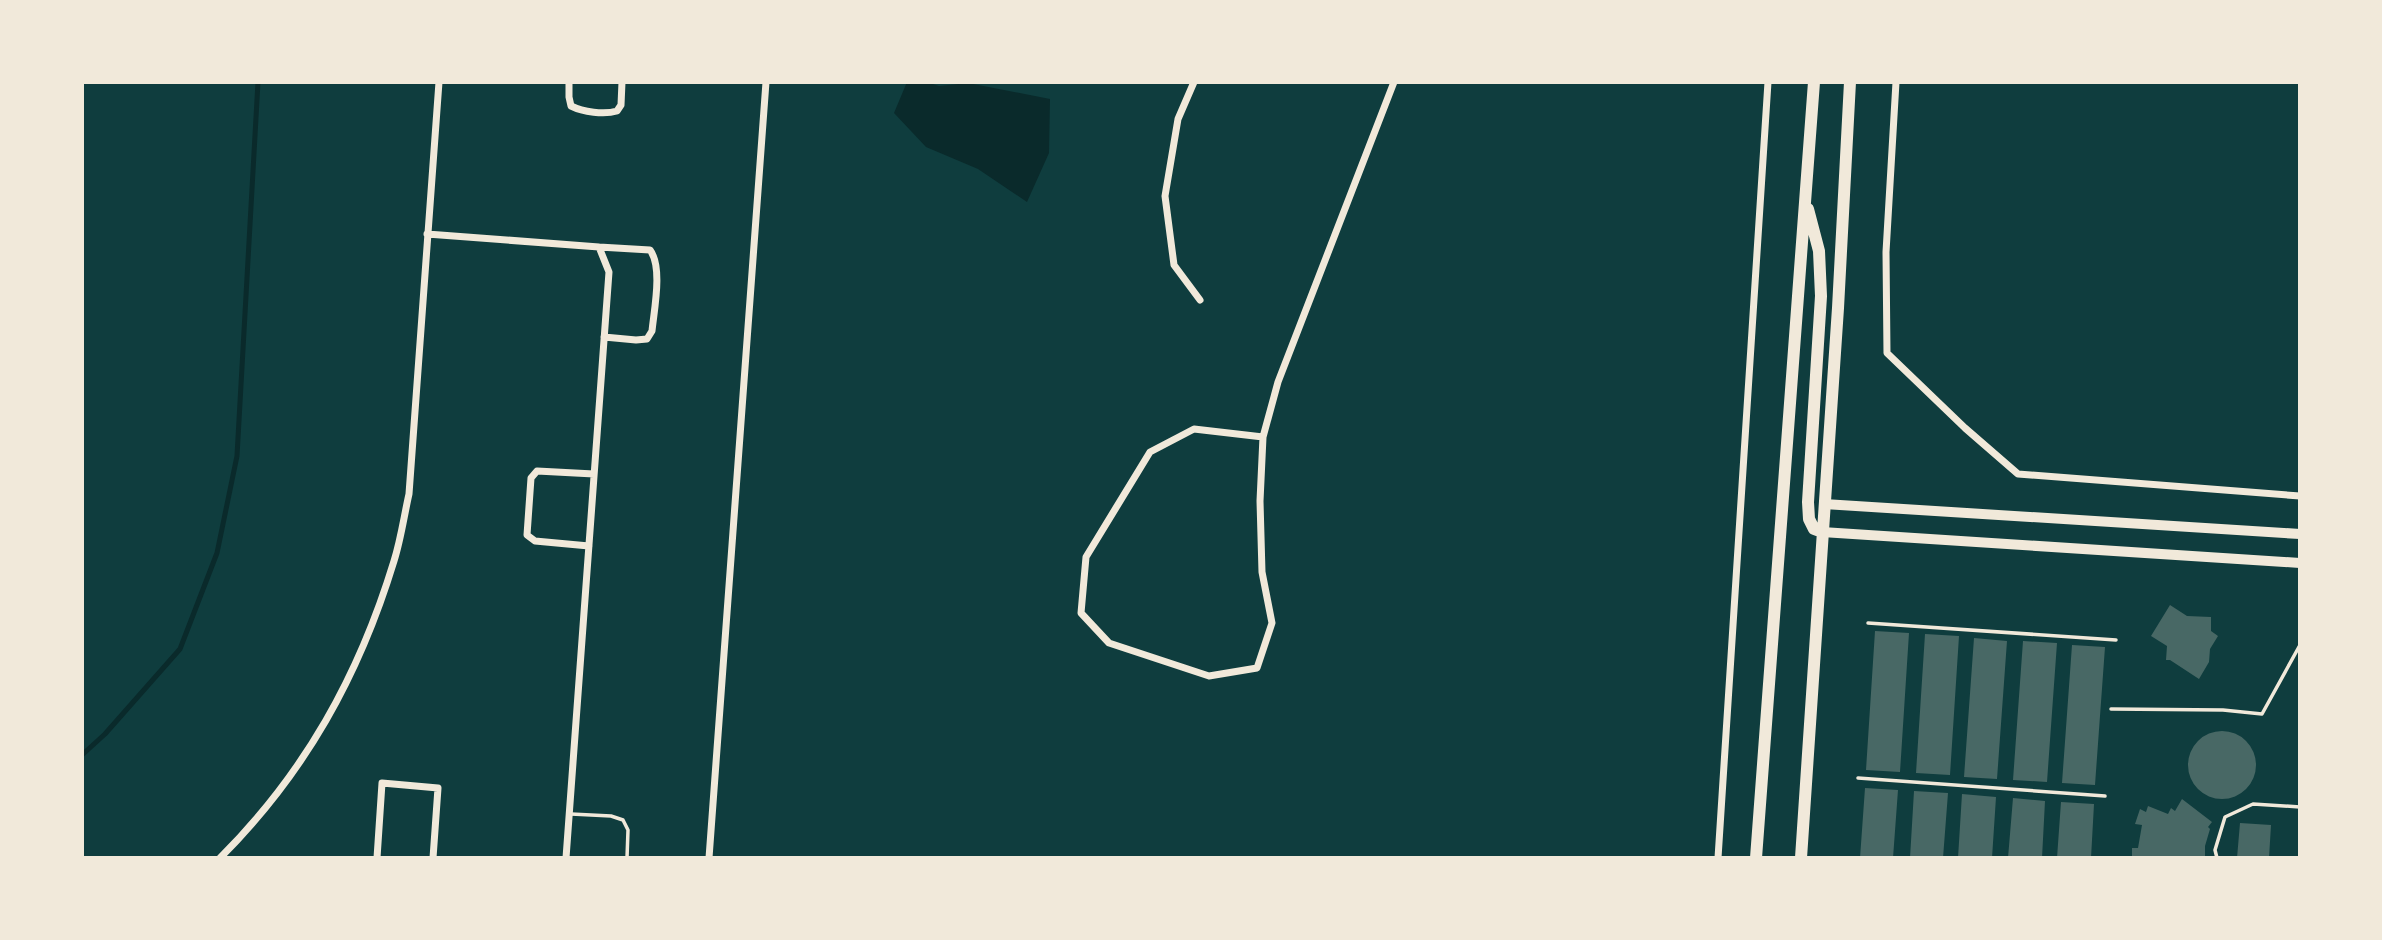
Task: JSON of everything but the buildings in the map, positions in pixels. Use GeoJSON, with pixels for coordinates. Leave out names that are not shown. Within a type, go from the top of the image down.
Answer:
{"type":"FeatureCollection","features":[{"type":"Feature","properties":{"kind":"main road"},"geometry":{"type":"LineString","coordinates":[[1756,858],[1814,82]]}},
{"type":"Feature","properties":{"kind":"main road"},"geometry":{"type":"LineString","coordinates":[[1801,858],[1850,82]]}},
{"type":"Feature","properties":{"kind":"main road"},"geometry":{"type":"LineString","coordinates":[[1806,199],[1819,251],[1821,296],[1808,502],[1809,519],[1814,529],[1822,532]]}},
{"type":"Feature","properties":{"kind":"street"},"geometry":{"type":"LineString","coordinates":[[220,858],[252,826],[299,766],[338,701],[369,636],[395,559],[409,494],[439,82]]}},
{"type":"Feature","properties":{"kind":"street"},"geometry":{"type":"LineString","coordinates":[[569,82],[571,106],[578,110],[611,113],[617,111],[621,105],[622,82]]}},
{"type":"Feature","properties":{"kind":"street"},"geometry":{"type":"LineString","coordinates":[[709,858],[766,82]]}},
{"type":"Feature","properties":{"kind":"street"},"geometry":{"type":"LineString","coordinates":[[1194,82],[1178,119],[1165,196],[1174,265],[1200,300]]}},
{"type":"Feature","properties":{"kind":"street"},"geometry":{"type":"LineString","coordinates":[[1263,437],[1194,429],[1150,452],[1086,557],[1081,612],[1109,643],[1209,676],[1257,667],[1272,623],[1262,572],[1259,500],[1263,437],[1278,382],[1394,82]]}},
{"type":"Feature","properties":{"kind":"street"},"geometry":{"type":"LineString","coordinates":[[1718,858],[1768,82]]}},
{"type":"Feature","properties":{"kind":"street"},"geometry":{"type":"LineString","coordinates":[[1896,82],[1886,252],[1887,353],[1965,428],[2018,474],[2300,496]]}},
{"type":"Feature","properties":{"kind":"street"},"geometry":{"type":"LineString","coordinates":[[427,234],[650,250],[655,256],[657,271],[652,331],[647,339],[604,337]]}},
{"type":"Feature","properties":{"kind":"street"},"geometry":{"type":"LineString","coordinates":[[566,858],[609,272],[599,247]]}},
{"type":"Feature","properties":{"kind":"street"},"geometry":{"type":"LineString","coordinates":[[589,547],[535,541],[527,535],[531,478],[537,471],[594,474]]}},
{"type":"Feature","properties":{"kind":"street"},"geometry":{"type":"LineString","coordinates":[[1824,504],[2300,534]]}},
{"type":"Feature","properties":{"kind":"street"},"geometry":{"type":"LineString","coordinates":[[1822,532],[2300,563]]}},
{"type":"Feature","properties":{"kind":"street"},"geometry":{"type":"LineString","coordinates":[[377,858],[382,783],[438,788],[433,858]]}},
{"type":"Feature","properties":{"kind":"lane"},"geometry":{"type":"LineString","coordinates":[[1868,623],[2116,640]]}},
{"type":"Feature","properties":{"kind":"lane"},"geometry":{"type":"LineString","coordinates":[[2111,709],[2223,710],[2262,714],[2300,645]]}},
{"type":"Feature","properties":{"kind":"lane"},"geometry":{"type":"LineString","coordinates":[[1858,778],[2105,796]]}},
{"type":"Feature","properties":{"kind":"lane"},"geometry":{"type":"LineString","coordinates":[[569,814],[611,816],[622,820],[628,830],[627,858]]}},
{"type":"Feature","properties":{"kind":"path"},"geometry":{"type":"LineString","coordinates":[[2217,858],[2215,850],[2225,817],[2253,804],[2300,807]]}},
{"type":"Feature","properties":{"kind":"water"},"geometry":{"type":"Polygon","coordinates":[[[907,82],[927,82],[939,86],[968,83],[1050,99],[1049,153],[1027,202],[978,169],[926,147],[894,113],[907,82]]]}},
{"type":"Feature","properties":{"kind":"waterway"},"geometry":{"type":"LineString","coordinates":[[82,755],[105,734],[180,649],[217,553],[237,456],[258,82]]}}]}
